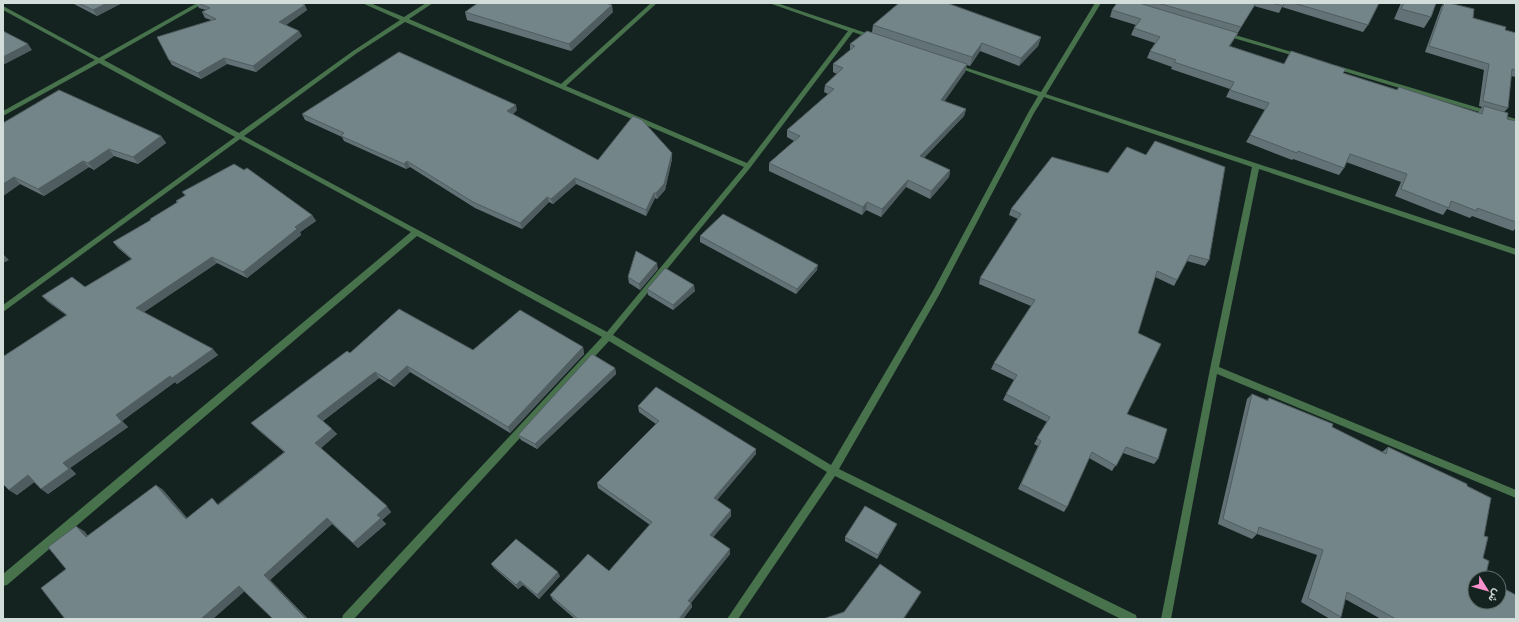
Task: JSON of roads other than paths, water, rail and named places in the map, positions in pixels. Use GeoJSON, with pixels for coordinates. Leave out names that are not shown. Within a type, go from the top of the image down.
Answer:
{"type":"FeatureCollection","features":[{"type":"Feature","properties":{"kind":"street"},"geometry":{"type":"LineString","coordinates":[[3,114],[201,3]]}},
{"type":"Feature","properties":{"kind":"street"},"geometry":{"type":"LineString","coordinates":[[365,3],[748,166]]}},
{"type":"Feature","properties":{"kind":"street"},"geometry":{"type":"LineString","coordinates":[[3,309],[355,52],[430,3]]}},
{"type":"Feature","properties":{"kind":"street"},"geometry":{"type":"LineString","coordinates":[[563,86],[654,3]]}},
{"type":"Feature","properties":{"kind":"street"},"geometry":{"type":"LineString","coordinates":[[772,3],[881,40]]}},
{"type":"Feature","properties":{"kind":"street"},"geometry":{"type":"LineString","coordinates":[[732,619],[833,470],[936,293],[1042,95],[1098,3]]}},
{"type":"Feature","properties":{"kind":"street"},"geometry":{"type":"LineString","coordinates":[[3,8],[608,336],[833,470],[1132,619]]}},
{"type":"Feature","properties":{"kind":"street"},"geometry":{"type":"LineString","coordinates":[[347,619],[608,336],[748,166],[852,30]]}},
{"type":"Feature","properties":{"kind":"street"},"geometry":{"type":"LineString","coordinates":[[1220,32],[1303,57]]}},
{"type":"Feature","properties":{"kind":"street"},"geometry":{"type":"LineString","coordinates":[[947,62],[1042,95],[1516,252]]}},
{"type":"Feature","properties":{"kind":"street"},"geometry":{"type":"LineString","coordinates":[[1326,64],[1516,121]]}},
{"type":"Feature","properties":{"kind":"street"},"geometry":{"type":"LineString","coordinates":[[1166,619],[1214,369],[1256,166]]}},
{"type":"Feature","properties":{"kind":"street"},"geometry":{"type":"LineString","coordinates":[[3,580],[416,232]]}},
{"type":"Feature","properties":{"kind":"street"},"geometry":{"type":"LineString","coordinates":[[1214,369],[1516,494]]}}]}
